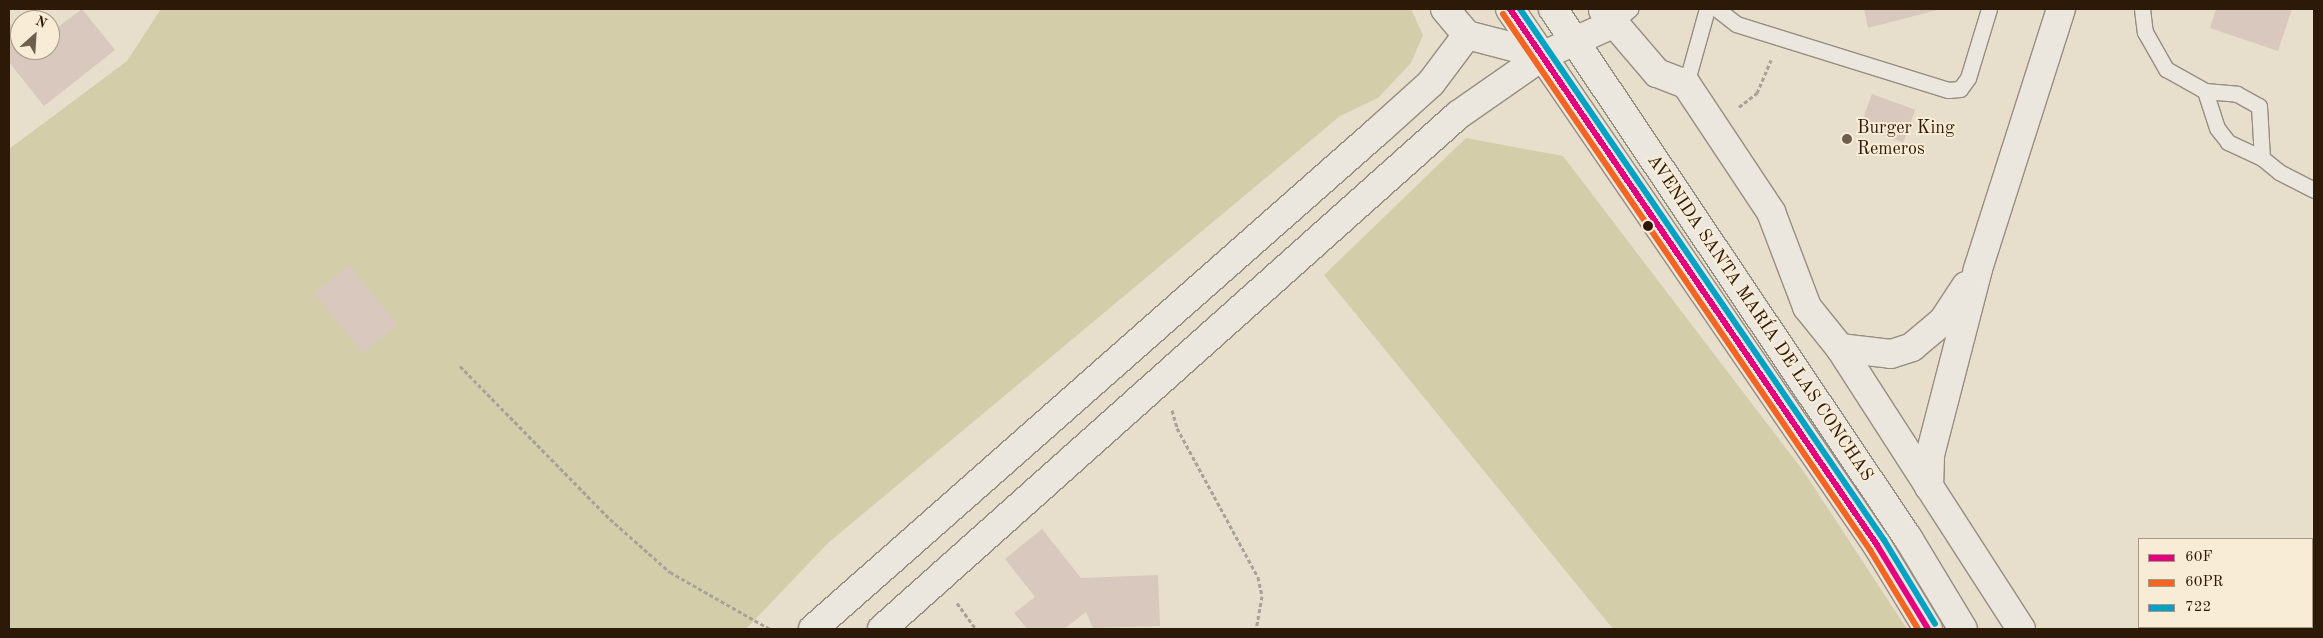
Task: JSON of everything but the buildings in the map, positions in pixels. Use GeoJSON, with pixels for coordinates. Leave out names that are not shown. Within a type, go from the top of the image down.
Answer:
{"type":"FeatureCollection","features":[{"type":"Feature","properties":{"kind":"street"},"geometry":{"type":"LineString","coordinates":[[1445,9],[1467,35],[1544,55]]}},
{"type":"Feature","properties":{"kind":"street","name":"AVENIDA SANTA MARÍA DE LAS CONCHAS"},"geometry":{"type":"LineString","coordinates":[[1510,9],[1544,55],[1877,545],[1928,629]]}},
{"type":"Feature","properties":{"kind":"street","name":"AVENIDA SANTA MARÍA DE LAS CONCHAS"},"geometry":{"type":"LineString","coordinates":[[1553,9],[1908,538],[1963,629]]}},
{"type":"Feature","properties":{"kind":"street"},"geometry":{"type":"LineString","coordinates":[[1929,487],[1930,455],[1978,268],[2061,9]]}},
{"type":"Feature","properties":{"kind":"street"},"geometry":{"type":"LineString","coordinates":[[882,629],[1458,116],[1544,55],[1576,43],[1615,14],[1657,73],[1686,84],[1771,212],[1807,306],[1840,348],[2022,629]]}},
{"type":"Feature","properties":{"kind":"street"},"geometry":{"type":"LineString","coordinates":[[813,629],[1431,83],[1467,35]]}},
{"type":"Feature","properties":{"kind":"street"},"geometry":{"type":"LineString","coordinates":[[1840,348],[1891,354],[1912,347],[1943,321],[1978,268]]}},
{"type":"Feature","properties":{"kind":"street"},"geometry":{"type":"LineString","coordinates":[[1134,346],[1163,378]]}},
{"type":"Feature","properties":{"kind":"lane"},"geometry":{"type":"LineString","coordinates":[[1686,84],[1707,9]]}},
{"type":"Feature","properties":{"kind":"lane"},"geometry":{"type":"LineString","coordinates":[[1717,9],[1736,24],[1948,90],[1960,89],[1968,78],[1989,9]]}},
{"type":"Feature","properties":{"kind":"lane"},"geometry":{"type":"LineString","coordinates":[[2142,9],[2154,54],[2166,69],[2205,91],[2237,94],[2259,106],[2262,158]]}},
{"type":"Feature","properties":{"kind":"lane"},"geometry":{"type":"LineString","coordinates":[[2205,91],[2217,128],[2228,142],[2262,158],[2279,172],[2314,190]]}},
{"type":"Feature","properties":{"kind":"path"},"geometry":{"type":"LineString","coordinates":[[1732,112],[1757,93],[1781,38]]}},
{"type":"Feature","properties":{"kind":"path"},"geometry":{"type":"LineString","coordinates":[[460,366],[610,519],[670,572],[770,629]]}},
{"type":"Feature","properties":{"kind":"path"},"geometry":{"type":"LineString","coordinates":[[1163,378],[1177,428],[1258,577],[1262,596],[1256,629]]}},
{"type":"Feature","properties":{"kind":"shaded area"},"geometry":{"type":"Polygon","coordinates":[[[161,9],[1411,9],[1423,35],[1411,63],[1378,98],[1340,116],[828,543],[746,629],[9,629],[9,149],[127,61],[161,9]]]}},
{"type":"Feature","properties":{"kind":"shaded area"},"geometry":{"type":"Polygon","coordinates":[[[1466,138],[1563,156],[1804,472],[1907,629],[1613,629],[1324,275],[1466,138]]]}},
{"type":"Feature","properties":{"kind":"transit line","name":"60F"},"geometry":{"type":"LineString","coordinates":[[1510,9],[1877,545],[1928,629]]}},
{"type":"Feature","properties":{"kind":"transit line","name":"722"},"geometry":{"type":"LineString","coordinates":[[1520,9],[1884,540],[1935,624]]}},
{"type":"Feature","properties":{"kind":"transit line","name":"60PR"},"geometry":{"type":"LineString","coordinates":[[1503,14],[1870,550],[1918,629]]}},
{"type":"Feature","properties":{"kind":"place","name":"Burger King Remeros"},"geometry":{"type":"Point","coordinates":[1847,139]}}]}
